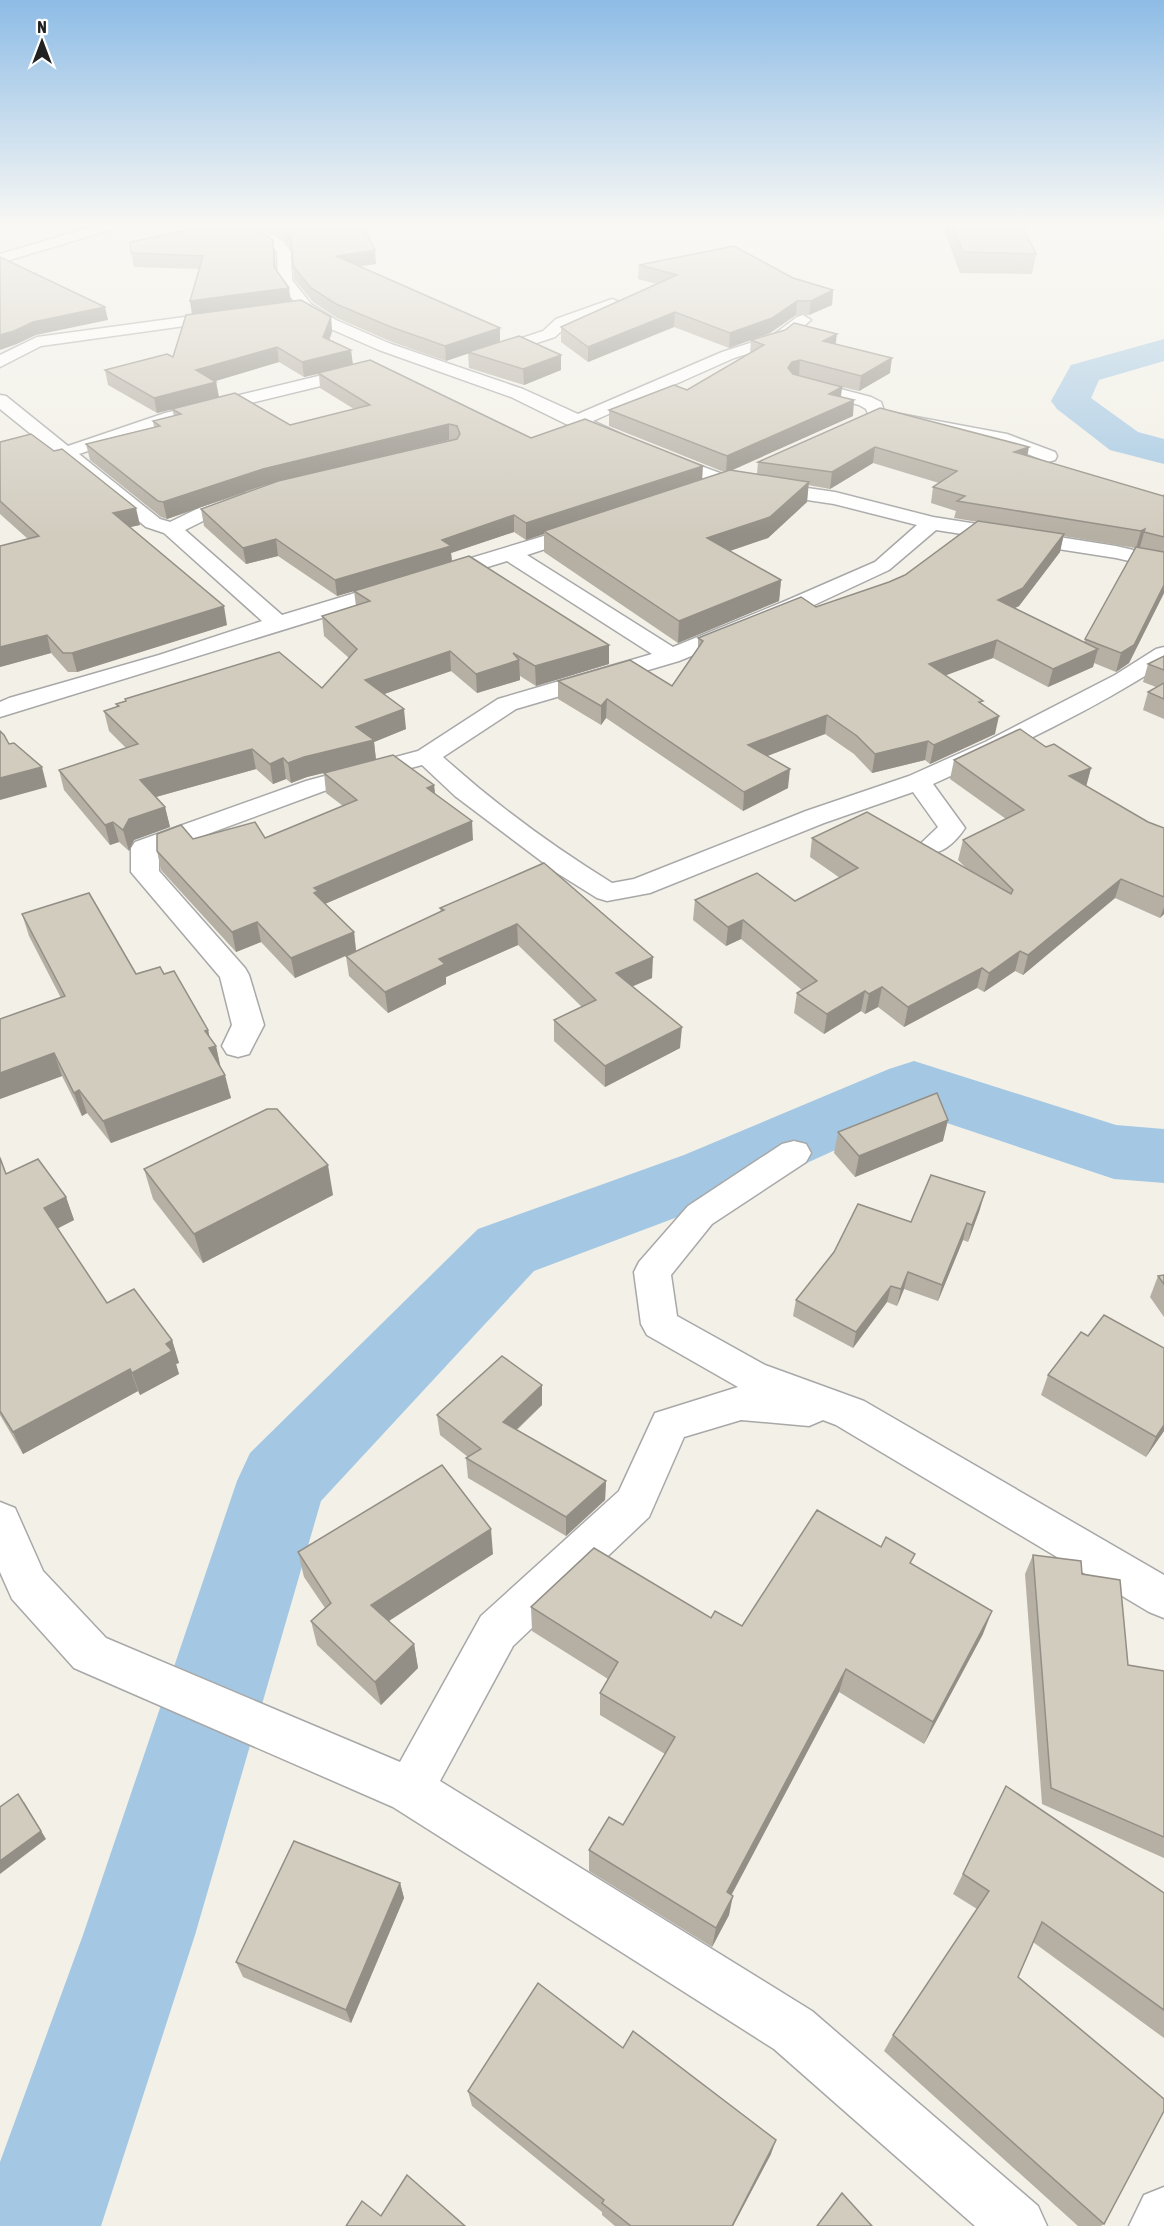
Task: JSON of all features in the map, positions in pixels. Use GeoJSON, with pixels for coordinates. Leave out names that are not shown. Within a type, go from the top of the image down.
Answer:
{"type":"FeatureCollection","features":[{"type":"Feature","properties":{"kind":"street"},"geometry":{"type":"LineString","coordinates":[[0,362],[38,342],[152,327]]}},
{"type":"Feature","properties":{"kind":"street"},"geometry":{"type":"LineString","coordinates":[[339,327],[444,369],[517,393],[576,422],[642,450],[727,482],[835,498],[932,523],[1116,552],[1164,563]]}},
{"type":"Feature","properties":{"kind":"street"},"geometry":{"type":"LineString","coordinates":[[444,369],[549,334],[557,327]]}},
{"type":"Feature","properties":{"kind":"street"},"geometry":{"type":"LineString","coordinates":[[576,422],[728,355],[777,340],[794,327]]}},
{"type":"Feature","properties":{"kind":"street"},"geometry":{"type":"LineString","coordinates":[[65,453],[171,417],[415,357]]}},
{"type":"Feature","properties":{"kind":"street"},"geometry":{"type":"LineString","coordinates":[[798,383],[865,401],[875,406],[876,415]]}},
{"type":"Feature","properties":{"kind":"street"},"geometry":{"type":"LineString","coordinates":[[0,400],[153,523],[171,529],[278,624]]}},
{"type":"Feature","properties":{"kind":"street"},"geometry":{"type":"LineString","coordinates":[[858,423],[876,415],[1007,439],[1048,456]]}},
{"type":"Feature","properties":{"kind":"street"},"geometry":{"type":"LineString","coordinates":[[695,492],[727,482],[757,468]]}},
{"type":"Feature","properties":{"kind":"street"},"geometry":{"type":"LineString","coordinates":[[171,529],[208,511],[261,494]]}},
{"type":"Feature","properties":{"kind":"street"},"geometry":{"type":"LineString","coordinates":[[6,700],[166,660],[510,555],[608,522]]}},
{"type":"Feature","properties":{"kind":"street"},"geometry":{"type":"LineString","coordinates":[[238,1046],[248,1025],[234,975],[145,872],[144,848],[315,786],[427,756],[507,704],[671,657],[882,566],[932,523]]}},
{"type":"Feature","properties":{"kind":"street"},"geometry":{"type":"LineString","coordinates":[[510,555],[671,657]]}},
{"type":"Feature","properties":{"kind":"street"},"geometry":{"type":"LineString","coordinates":[[427,756],[464,790],[567,867],[608,891],[640,887],[815,817],[918,781],[994,747],[1123,680],[1164,654]]}},
{"type":"Feature","properties":{"kind":"street"},"geometry":{"type":"LineString","coordinates":[[918,781],[952,828],[931,847]]}},
{"type":"Feature","properties":{"kind":"street"},"geometry":{"type":"LineString","coordinates":[[794,1153],[700,1215],[652,1272],[660,1324],[751,1376],[850,1413],[1164,1598]]}},
{"type":"Feature","properties":{"kind":"street"},"geometry":{"type":"LineString","coordinates":[[411,1790],[497,1631],[634,1504],[669,1425],[741,1403],[850,1413]]}},
{"type":"Feature","properties":{"kind":"street"},"geometry":{"type":"LineString","coordinates":[[0,1521],[27,1585],[90,1653],[411,1790],[793,2030],[1017,2226]]}},
{"type":"Feature","properties":{"kind":"street"},"geometry":{"type":"LineString","coordinates":[[1158,2226],[1164,2215]]}},
{"type":"Feature","properties":{"kind":"building"},"geometry":{"type":"Polygon","coordinates":[[[0,327],[23,327],[14,331],[0,335],[0,327]]]}},
{"type":"Feature","properties":{"kind":"building"},"geometry":{"type":"Polygon","coordinates":[[[182,327],[327,327],[323,337],[351,350],[302,362],[277,347],[196,370],[216,382],[154,398],[105,370],[167,354],[173,357],[182,327]]]}},
{"type":"Feature","properties":{"kind":"building"},"geometry":{"type":"Polygon","coordinates":[[[391,327],[497,327],[500,328],[445,346],[391,327]]]}},
{"type":"Feature","properties":{"kind":"building"},"geometry":{"type":"Polygon","coordinates":[[[561,327],[638,327],[588,347],[561,327]]]}},
{"type":"Feature","properties":{"kind":"building"},"geometry":{"type":"Polygon","coordinates":[[[714,327],[747,327],[730,333],[714,327]]]}},
{"type":"Feature","properties":{"kind":"building"},"geometry":{"type":"Polygon","coordinates":[[[789,327],[809,327],[837,334],[823,341],[892,358],[861,376],[800,360],[792,362],[788,368],[793,374],[842,387],[829,394],[854,400],[727,456],[609,410],[674,385],[687,390],[764,345],[751,340],[789,327]]]}},
{"type":"Feature","properties":{"kind":"building"},"geometry":{"type":"Polygon","coordinates":[[[519,336],[561,355],[523,369],[468,352],[519,336]]]}},
{"type":"Feature","properties":{"kind":"building"},"geometry":{"type":"Polygon","coordinates":[[[370,360],[531,438],[585,419],[703,466],[526,523],[514,515],[442,540],[451,546],[335,580],[276,539],[243,548],[201,509],[278,481],[457,439],[460,434],[457,426],[449,424],[263,469],[163,502],[158,501],[86,444],[160,426],[153,421],[181,414],[172,409],[235,393],[290,425],[370,405],[318,373],[370,360]]]}},
{"type":"Feature","properties":{"kind":"building"},"geometry":{"type":"Polygon","coordinates":[[[880,408],[1029,447],[1014,452],[1164,495],[1164,537],[1144,532],[1145,529],[1141,531],[957,501],[965,496],[933,487],[957,471],[875,447],[832,472],[758,462],[880,408]]]}},
{"type":"Feature","properties":{"kind":"building"},"geometry":{"type":"Polygon","coordinates":[[[31,434],[54,451],[62,449],[136,508],[113,513],[224,606],[72,653],[63,653],[47,635],[0,647],[0,546],[39,536],[0,501],[0,442],[31,434]]]}},
{"type":"Feature","properties":{"kind":"building"},"geometry":{"type":"Polygon","coordinates":[[[730,470],[809,482],[770,517],[707,538],[781,580],[679,621],[544,531],[730,470]]]}},
{"type":"Feature","properties":{"kind":"building"},"geometry":{"type":"Polygon","coordinates":[[[978,521],[1064,534],[1023,588],[998,600],[1098,649],[1053,669],[997,640],[929,664],[983,701],[979,702],[999,716],[934,745],[928,741],[875,754],[857,736],[827,715],[748,745],[790,769],[744,792],[607,699],[601,706],[558,681],[630,660],[672,686],[703,641],[698,638],[801,597],[816,607],[889,582],[905,575],[978,521]]]}},
{"type":"Feature","properties":{"kind":"building"},"geometry":{"type":"Polygon","coordinates":[[[1136,547],[1164,552],[1164,585],[1134,645],[1121,653],[1085,639],[1136,547]]]}},
{"type":"Feature","properties":{"kind":"building"},"geometry":{"type":"Polygon","coordinates":[[[469,556],[609,645],[535,666],[513,653],[519,660],[476,674],[450,651],[365,680],[404,709],[356,727],[374,740],[288,763],[283,758],[270,764],[252,749],[140,780],[165,807],[129,819],[123,830],[113,822],[105,825],[59,770],[138,744],[104,711],[119,706],[116,704],[126,701],[125,699],[279,652],[322,688],[357,649],[322,616],[370,601],[354,591],[469,556]]]}},
{"type":"Feature","properties":{"kind":"building"},"geometry":{"type":"Polygon","coordinates":[[[1164,656],[1164,670],[1148,664],[1164,656]]]}},
{"type":"Feature","properties":{"kind":"building"},"geometry":{"type":"Polygon","coordinates":[[[1164,683],[1164,699],[1148,692],[1164,683]]]}},
{"type":"Feature","properties":{"kind":"building"},"geometry":{"type":"Polygon","coordinates":[[[1020,729],[1046,747],[1054,744],[1091,768],[1069,776],[1148,822],[1164,828],[1164,897],[1121,879],[1028,955],[1020,951],[989,973],[982,968],[908,1007],[882,987],[869,994],[865,991],[827,1014],[797,993],[817,981],[743,920],[728,927],[695,900],[757,873],[795,901],[858,868],[812,838],[867,812],[1011,894],[1013,890],[963,840],[1024,810],[954,760],[1020,729]]]}},
{"type":"Feature","properties":{"kind":"building"},"geometry":{"type":"Polygon","coordinates":[[[0,731],[9,744],[14,743],[42,767],[0,778],[0,731]]]}},
{"type":"Feature","properties":{"kind":"building"},"geometry":{"type":"Polygon","coordinates":[[[393,755],[434,785],[427,788],[472,821],[314,888],[318,891],[314,893],[354,932],[291,958],[257,922],[232,932],[157,851],[157,834],[181,825],[193,839],[255,822],[265,838],[357,800],[324,773],[393,755]]]}},
{"type":"Feature","properties":{"kind":"building"},"geometry":{"type":"Polygon","coordinates":[[[544,863],[653,957],[616,973],[682,1027],[605,1066],[554,1020],[596,1000],[517,924],[439,959],[445,964],[385,992],[346,956],[444,910],[440,908],[544,863]]]}},
{"type":"Feature","properties":{"kind":"building"},"geometry":{"type":"Polygon","coordinates":[[[89,893],[136,974],[160,967],[164,974],[174,971],[208,1030],[205,1031],[216,1046],[209,1048],[225,1075],[103,1121],[79,1090],[74,1093],[54,1053],[0,1073],[0,1019],[65,996],[22,914],[89,893]]]}},
{"type":"Feature","properties":{"kind":"building"},"geometry":{"type":"Polygon","coordinates":[[[937,1093],[948,1120],[859,1156],[838,1132],[937,1093]]]}},
{"type":"Feature","properties":{"kind":"building"},"geometry":{"type":"Polygon","coordinates":[[[267,1109],[277,1109],[328,1165],[194,1234],[144,1169],[267,1109]]]}},
{"type":"Feature","properties":{"kind":"building"},"geometry":{"type":"Polygon","coordinates":[[[0,1158],[6,1174],[38,1159],[66,1197],[44,1208],[107,1303],[134,1289],[172,1340],[166,1344],[172,1351],[132,1373],[130,1369],[13,1432],[0,1411],[0,1158]]]}},
{"type":"Feature","properties":{"kind":"building"},"geometry":{"type":"Polygon","coordinates":[[[931,1175],[985,1192],[972,1225],[967,1223],[942,1285],[908,1272],[901,1289],[891,1286],[856,1332],[796,1300],[834,1252],[858,1204],[911,1222],[931,1175]]]}},
{"type":"Feature","properties":{"kind":"building"},"geometry":{"type":"Polygon","coordinates":[[[1164,1275],[1164,1284],[1158,1276],[1164,1275]]]}},
{"type":"Feature","properties":{"kind":"building"},"geometry":{"type":"Polygon","coordinates":[[[1104,1315],[1164,1348],[1164,1425],[1156,1437],[1048,1375],[1081,1332],[1088,1336],[1104,1315]]]}},
{"type":"Feature","properties":{"kind":"building"},"geometry":{"type":"Polygon","coordinates":[[[502,1356],[542,1385],[503,1422],[606,1481],[566,1517],[466,1458],[481,1449],[437,1415],[502,1356]]]}},
{"type":"Feature","properties":{"kind":"building"},"geometry":{"type":"Polygon","coordinates":[[[442,1465],[491,1529],[371,1605],[414,1644],[375,1682],[311,1621],[331,1603],[298,1552],[442,1465]]]}},
{"type":"Feature","properties":{"kind":"building"},"geometry":{"type":"Polygon","coordinates":[[[817,1510],[881,1547],[886,1537],[915,1554],[910,1563],[992,1611],[933,1722],[846,1669],[727,1892],[733,1896],[716,1928],[589,1850],[609,1817],[623,1825],[675,1737],[600,1693],[618,1662],[531,1607],[594,1548],[711,1618],[715,1611],[742,1626],[817,1510]]]}},
{"type":"Feature","properties":{"kind":"building"},"geometry":{"type":"Polygon","coordinates":[[[1033,1555],[1081,1561],[1082,1574],[1120,1580],[1128,1665],[1164,1671],[1164,1837],[1051,1788],[1033,1555]]]}},
{"type":"Feature","properties":{"kind":"building"},"geometry":{"type":"Polygon","coordinates":[[[1006,1786],[1164,1893],[1164,2010],[1042,1922],[1018,1977],[1164,2099],[1164,2111],[1104,2224],[893,2035],[989,1891],[963,1874],[1006,1786]]]}},
{"type":"Feature","properties":{"kind":"building"},"geometry":{"type":"Polygon","coordinates":[[[18,1794],[41,1831],[0,1861],[0,1807],[18,1794]]]}},
{"type":"Feature","properties":{"kind":"building"},"geometry":{"type":"Polygon","coordinates":[[[294,1841],[400,1883],[346,2010],[236,1962],[294,1841]]]}},
{"type":"Feature","properties":{"kind":"building"},"geometry":{"type":"Polygon","coordinates":[[[538,1983],[623,2048],[633,2031],[776,2140],[732,2226],[631,2226],[602,2203],[604,2200],[468,2091],[538,1983]]]}},
{"type":"Feature","properties":{"kind":"building"},"geometry":{"type":"Polygon","coordinates":[[[407,2175],[465,2226],[346,2226],[362,2201],[381,2216],[407,2175]]]}},
{"type":"Feature","properties":{"kind":"building"},"geometry":{"type":"Polygon","coordinates":[[[842,2193],[872,2226],[817,2226],[842,2193]]]}},
{"type":"Feature","properties":{"kind":"waterway"},"geometry":{"type":"LineString","coordinates":[[1164,350],[1084,373],[1070,401],[1124,441],[1164,452]]}},
{"type":"Feature","properties":{"kind":"waterway"},"geometry":{"type":"LineString","coordinates":[[39,2226],[139,1935],[282,1481],[506,1250],[710,1175],[914,1086],[1114,1152],[1164,1156]]}}]}
